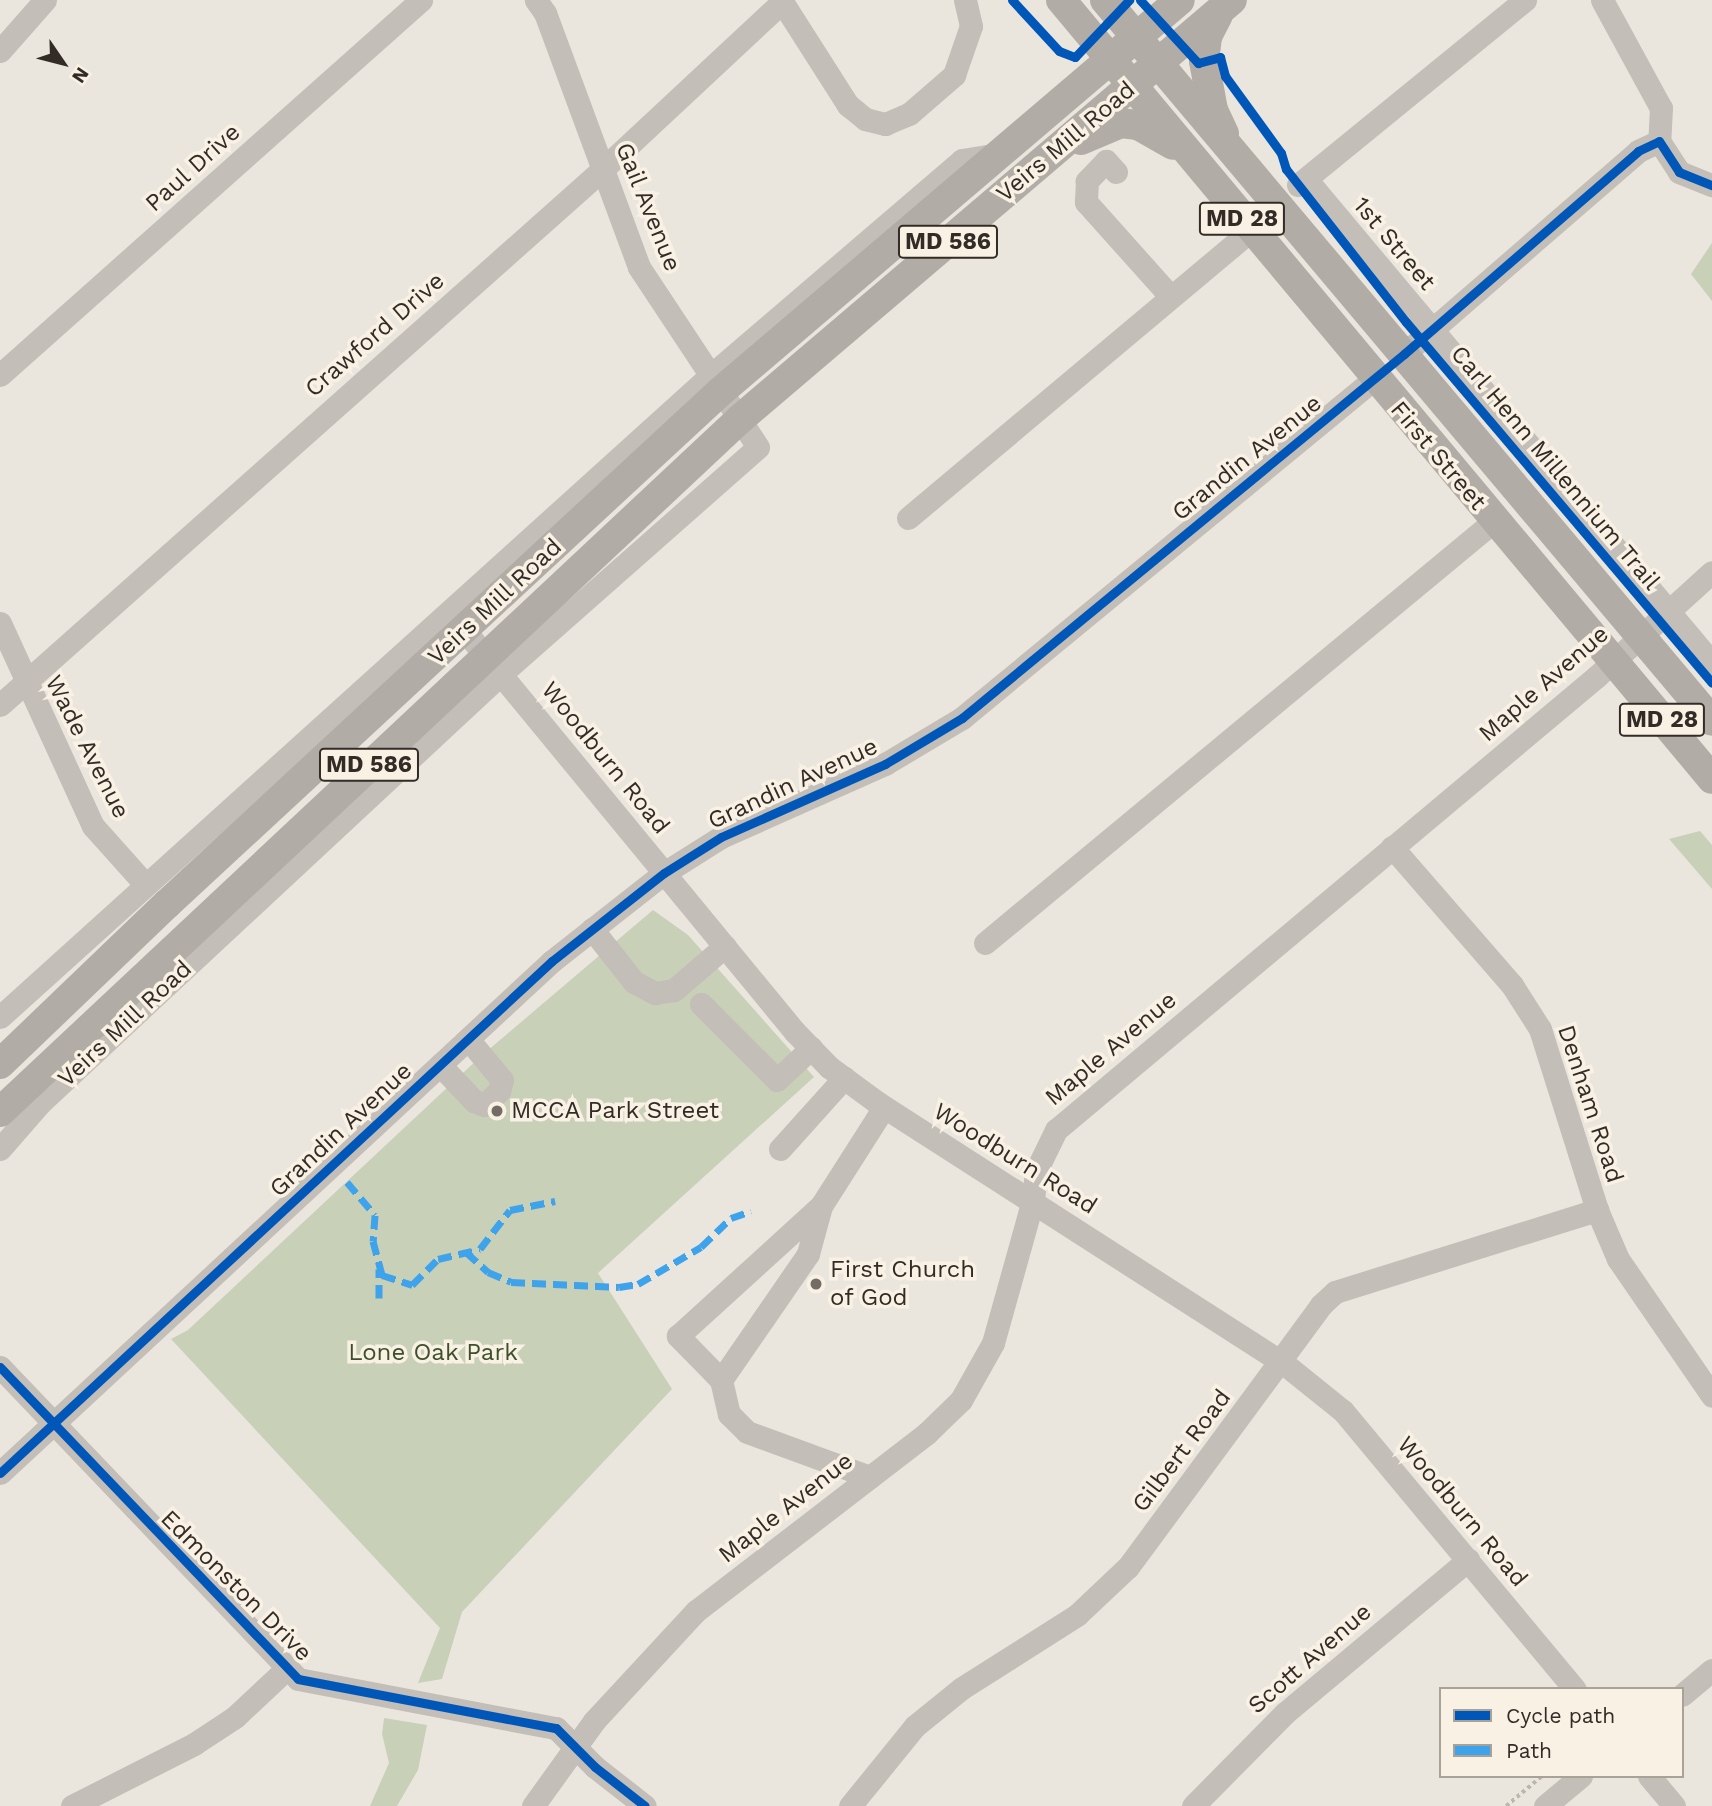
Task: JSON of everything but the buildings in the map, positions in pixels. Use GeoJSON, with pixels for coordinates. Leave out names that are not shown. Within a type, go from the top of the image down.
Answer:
{"type":"FeatureCollection","features":[{"type":"Feature","properties":{"kind":"main road","name":"First Street"},"geometry":{"type":"LineString","coordinates":[[1060,0],[1374,379],[1712,779]]}},
{"type":"Feature","properties":{"kind":"main road","name":"First Street"},"geometry":{"type":"LineString","coordinates":[[1105,0],[1712,721]]}},
{"type":"Feature","properties":{"kind":"main road","name":"Veirs Mill Road"},"geometry":{"type":"LineString","coordinates":[[0,1064],[167,904],[465,631],[715,384],[1002,154],[1180,0]]}},
{"type":"Feature","properties":{"kind":"main road","name":"Veirs Mill Road"},"geometry":{"type":"LineString","coordinates":[[0,1112],[494,664],[740,419],[1227,5]]}},
{"type":"Feature","properties":{"kind":"main road","name":"MD 28"},"geometry":{"type":"LineString","coordinates":[[1227,5],[1207,37],[1204,61],[1213,110],[1230,147]]}},
{"type":"Feature","properties":{"kind":"main road"},"geometry":{"type":"LineString","coordinates":[[1050,156],[1121,123],[1138,125],[1166,139],[1205,173]]}},
{"type":"Feature","properties":{"kind":"street"},"geometry":{"type":"LineString","coordinates":[[0,51],[45,0]]}},
{"type":"Feature","properties":{"kind":"street","name":"Paul Drive"},"geometry":{"type":"LineString","coordinates":[[0,375],[421,0]]}},
{"type":"Feature","properties":{"kind":"street","name":"Gail Avenue"},"geometry":{"type":"LineString","coordinates":[[536,0],[604,168],[639,267],[740,419]]}},
{"type":"Feature","properties":{"kind":"street"},"geometry":{"type":"LineString","coordinates":[[782,1],[848,105],[865,119],[885,124],[909,114],[954,75],[971,26],[965,0]]}},
{"type":"Feature","properties":{"kind":"street","name":"1st Street"},"geometry":{"type":"LineString","coordinates":[[1525,0],[1302,182],[1432,331],[1712,663]]}},
{"type":"Feature","properties":{"kind":"street"},"geometry":{"type":"LineString","coordinates":[[1602,0],[1661,108],[1659,141],[1679,172],[1712,186]]}},
{"type":"Feature","properties":{"kind":"street","name":"Crawford Drive"},"geometry":{"type":"LineString","coordinates":[[0,705],[604,168],[782,1]]}},
{"type":"Feature","properties":{"kind":"street"},"geometry":{"type":"LineString","coordinates":[[1404,354],[1638,152],[1659,141]]}},
{"type":"Feature","properties":{"kind":"street"},"geometry":{"type":"LineString","coordinates":[[1116,172],[1107,161],[1087,181],[1086,202],[1171,297]]}},
{"type":"Feature","properties":{"kind":"street"},"geometry":{"type":"LineString","coordinates":[[908,518],[1251,230]]}},
{"type":"Feature","properties":{"kind":"street","name":"Grandin Avenue"},"geometry":{"type":"LineString","coordinates":[[0,1473],[468,1039],[592,929],[664,873],[721,837],[885,764],[962,718],[1374,379]]}},
{"type":"Feature","properties":{"kind":"street","name":"Veirs Mill Road"},"geometry":{"type":"LineString","coordinates":[[0,1017],[144,883],[715,384]]}},
{"type":"Feature","properties":{"kind":"street"},"geometry":{"type":"LineString","coordinates":[[985,943],[1494,521]]}},
{"type":"Feature","properties":{"kind":"street","name":"Maple Avenue"},"geometry":{"type":"LineString","coordinates":[[533,1806],[594,1721],[696,1611],[927,1433],[961,1400],[978,1376],[993,1342],[1033,1200],[1043,1153],[1055,1130],[1612,661],[1712,572]]}},
{"type":"Feature","properties":{"kind":"street","name":"Wade Avenue"},"geometry":{"type":"LineString","coordinates":[[0,623],[25,683],[93,826],[144,883]]}},
{"type":"Feature","properties":{"kind":"street","name":"Woodburn Road"},"geometry":{"type":"LineString","coordinates":[[465,631],[811,1048],[844,1078],[884,1107],[1282,1362],[1343,1411],[1573,1687]]}},
{"type":"Feature","properties":{"kind":"street","name":"Veirs Mill Road"},"geometry":{"type":"LineString","coordinates":[[0,1149],[41,1102],[494,664]]}},
{"type":"Feature","properties":{"kind":"street","name":"Denham Road"},"geometry":{"type":"LineString","coordinates":[[1392,847],[1512,985],[1539,1029],[1597,1210],[1618,1259],[1712,1396]]}},
{"type":"Feature","properties":{"kind":"street"},"geometry":{"type":"LineString","coordinates":[[592,929],[634,982],[655,993],[674,990],[725,946]]}},
{"type":"Feature","properties":{"kind":"street"},"geometry":{"type":"LineString","coordinates":[[702,1004],[777,1080],[811,1048]]}},
{"type":"Feature","properties":{"kind":"street"},"geometry":{"type":"LineString","coordinates":[[440,1065],[474,1101],[484,1105],[502,1080],[468,1039]]}},
{"type":"Feature","properties":{"kind":"street"},"geometry":{"type":"LineString","coordinates":[[779,1149],[844,1078]]}},
{"type":"Feature","properties":{"kind":"street"},"geometry":{"type":"LineString","coordinates":[[870,1477],[747,1432],[729,1413],[721,1380],[678,1336],[821,1206],[884,1107]]}},
{"type":"Feature","properties":{"kind":"street"},"geometry":{"type":"LineString","coordinates":[[721,1380],[808,1254],[821,1206]]}},
{"type":"Feature","properties":{"kind":"street","name":"Gilbert Road"},"geometry":{"type":"LineString","coordinates":[[850,1806],[915,1726],[962,1688],[1077,1615],[1128,1567],[1282,1362],[1321,1305],[1335,1292],[1597,1210]]}},
{"type":"Feature","properties":{"kind":"street","name":"Edmonston Drive"},"geometry":{"type":"LineString","coordinates":[[0,1367],[285,1670],[298,1679],[355,1692],[556,1728],[645,1806]]}},
{"type":"Feature","properties":{"kind":"street","name":"Scott Avenue"},"geometry":{"type":"LineString","coordinates":[[1193,1806],[1285,1713],[1468,1560]]}},
{"type":"Feature","properties":{"kind":"street"},"geometry":{"type":"LineString","coordinates":[[72,1806],[194,1744],[235,1717],[285,1670]]}},
{"type":"Feature","properties":{"kind":"street"},"geometry":{"type":"LineString","coordinates":[[1684,1693],[1712,1670]]}},
{"type":"Feature","properties":{"kind":"street"},"geometry":{"type":"LineString","coordinates":[[1545,1806],[1579,1778]]}},
{"type":"Feature","properties":{"kind":"street"},"geometry":{"type":"LineString","coordinates":[[1651,1778],[1674,1806]]}},
{"type":"Feature","properties":{"kind":"path"},"geometry":{"type":"LineString","coordinates":[[1506,1806],[1540,1778]]}},
{"type":"Feature","properties":{"kind":"green space"},"geometry":{"type":"Polygon","coordinates":[[[1712,243],[1712,301],[1691,274],[1712,243]]]}},
{"type":"Feature","properties":{"kind":"green space"},"geometry":{"type":"Polygon","coordinates":[[[1700,831],[1712,845],[1712,889],[1669,839],[1700,831]]]}},
{"type":"Feature","properties":{"kind":"green space","name":"Lone Oak Park"},"geometry":{"type":"Polygon","coordinates":[[[653,910],[688,935],[814,1077],[598,1273],[672,1389],[462,1612],[442,1679],[418,1683],[440,1628],[171,1339],[188,1330],[480,1057],[653,910]]]}},
{"type":"Feature","properties":{"kind":"green space"},"geometry":{"type":"Polygon","coordinates":[[[384,1718],[427,1725],[418,1770],[397,1806],[370,1806],[389,1763],[382,1734],[384,1718]]]}},
{"type":"Feature","properties":{"kind":"marked path"},"geometry":{"type":"LineString","coordinates":[[347,1182],[375,1215],[373,1241],[382,1275],[412,1285],[438,1259],[480,1249],[510,1210],[555,1201]]}},
{"type":"Feature","properties":{"kind":"marked path"},"geometry":{"type":"LineString","coordinates":[[466,1252],[488,1272],[511,1282],[619,1287],[638,1284],[701,1247],[731,1218],[751,1211]]}},
{"type":"Feature","properties":{"kind":"marked path"},"geometry":{"type":"LineString","coordinates":[[379,1269],[379,1298]]}},
{"type":"Feature","properties":{"kind":"cycle path"},"geometry":{"type":"LineString","coordinates":[[1012,0],[1059,51],[1075,57],[1129,0]]}},
{"type":"Feature","properties":{"kind":"cycle path","name":"Carl Henn Millennium Trail"},"geometry":{"type":"LineString","coordinates":[[1140,0],[1198,63],[1220,57],[1225,76],[1281,153],[1286,169],[1406,322],[1712,683]]}},
{"type":"Feature","properties":{"kind":"cycle path"},"geometry":{"type":"LineString","coordinates":[[0,1473],[552,961],[664,873],[721,837],[885,764],[962,718],[1404,354],[1638,151],[1659,141],[1679,172],[1712,185]]}},
{"type":"Feature","properties":{"kind":"cycle path"},"geometry":{"type":"LineString","coordinates":[[0,1367],[298,1679],[556,1728],[595,1767],[645,1806]]}},
{"type":"Feature","properties":{"kind":"place","name":"MCCA Park Street"},"geometry":{"type":"Point","coordinates":[497,1111]}},
{"type":"Feature","properties":{"kind":"place","name":"First Church of God"},"geometry":{"type":"Point","coordinates":[816,1284]}}]}
